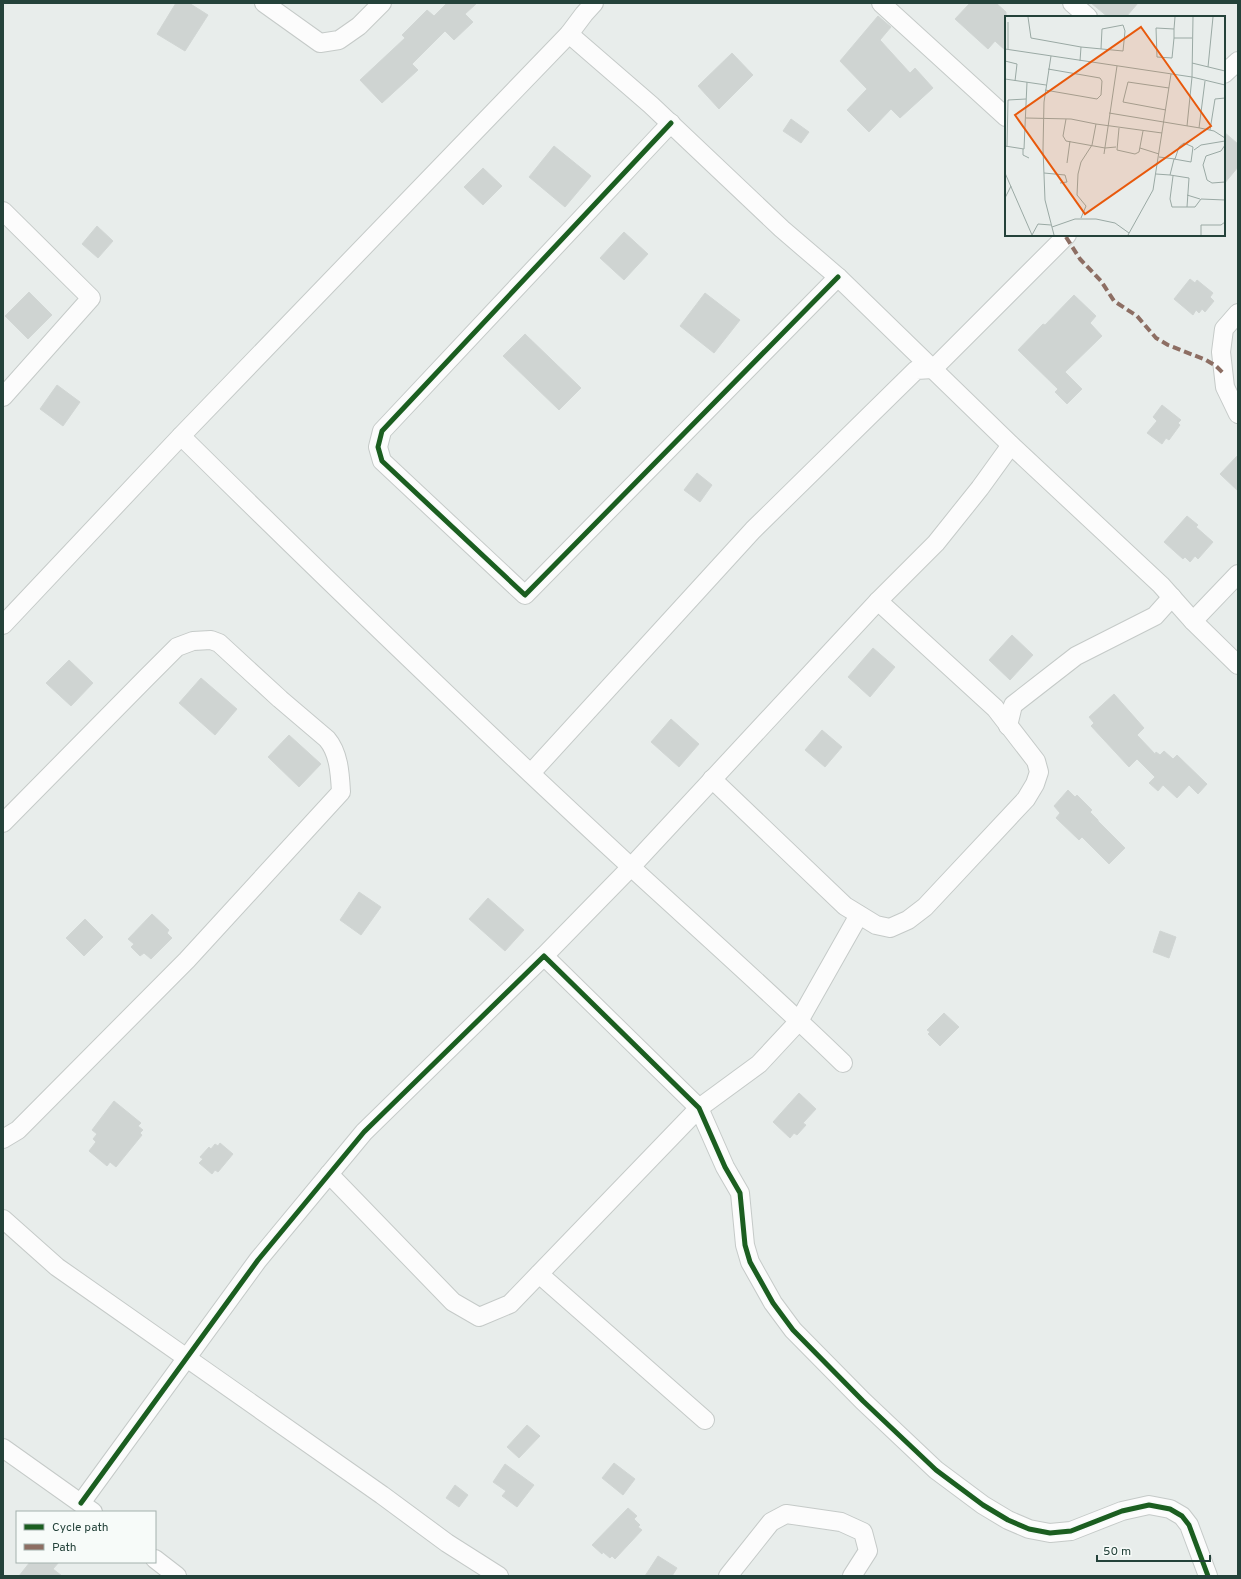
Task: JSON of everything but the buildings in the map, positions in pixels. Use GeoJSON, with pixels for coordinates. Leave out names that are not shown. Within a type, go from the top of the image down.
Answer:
{"type":"FeatureCollection","features":[{"type":"Feature","properties":{"kind":"street"},"geometry":{"type":"LineString","coordinates":[[264,3],[320,43],[340,40],[359,26],[382,3]]}},
{"type":"Feature","properties":{"kind":"street"},"geometry":{"type":"LineString","coordinates":[[3,625],[181,436],[569,34],[594,3]]}},
{"type":"Feature","properties":{"kind":"street"},"geometry":{"type":"LineString","coordinates":[[881,3],[1005,116]]}},
{"type":"Feature","properties":{"kind":"street"},"geometry":{"type":"LineString","coordinates":[[1072,3],[1087,16]]}},
{"type":"Feature","properties":{"kind":"street"},"geometry":{"type":"LineString","coordinates":[[569,34],[671,124],[782,229],[838,277],[1011,445],[1161,586],[1193,621],[1238,664]]}},
{"type":"Feature","properties":{"kind":"street"},"geometry":{"type":"LineString","coordinates":[[1225,73],[1238,61]]}},
{"type":"Feature","properties":{"kind":"street"},"geometry":{"type":"LineString","coordinates":[[671,124],[382,431],[378,447],[382,460],[525,595],[838,277]]}},
{"type":"Feature","properties":{"kind":"street"},"geometry":{"type":"LineString","coordinates":[[3,211],[91,298],[3,397]]}},
{"type":"Feature","properties":{"kind":"street"},"geometry":{"type":"LineString","coordinates":[[531,773],[753,530],[916,370],[933,370],[1066,236]]}},
{"type":"Feature","properties":{"kind":"street"},"geometry":{"type":"LineString","coordinates":[[1238,313],[1224,329],[1221,352],[1225,387],[1238,414]]}},
{"type":"Feature","properties":{"kind":"street"},"geometry":{"type":"LineString","coordinates":[[181,436],[379,630],[631,867],[843,1063]]}},
{"type":"Feature","properties":{"kind":"street"},"geometry":{"type":"LineString","coordinates":[[3,1448],[87,1507],[186,1359],[258,1260],[364,1132],[544,956],[631,867],[878,601],[936,543],[980,488],[1011,445]]}},
{"type":"Feature","properties":{"kind":"street"},"geometry":{"type":"LineString","coordinates":[[1193,621],[1238,574]]}},
{"type":"Feature","properties":{"kind":"street"},"geometry":{"type":"LineString","coordinates":[[1008,726],[1013,704],[1076,656],[1155,616],[1172,597]]}},
{"type":"Feature","properties":{"kind":"street"},"geometry":{"type":"LineString","coordinates":[[712,779],[845,906],[876,925],[890,928],[908,920],[924,907],[1026,799],[1035,784],[1039,772],[1036,761],[995,708],[878,601]]}},
{"type":"Feature","properties":{"kind":"street"},"geometry":{"type":"LineString","coordinates":[[3,823],[178,647],[193,640],[211,640],[219,643],[280,699],[327,739],[333,746],[340,775],[341,792],[182,965],[18,1130],[3,1139]]}},
{"type":"Feature","properties":{"kind":"street"},"geometry":{"type":"LineString","coordinates":[[329,1174],[453,1302],[479,1316],[510,1304],[699,1108],[759,1064],[799,1021],[859,915]]}},
{"type":"Feature","properties":{"kind":"street"},"geometry":{"type":"LineString","coordinates":[[544,956],[699,1108],[725,1167],[740,1193],[745,1245],[750,1262],[773,1303],[793,1330],[863,1401],[936,1470],[983,1505],[1008,1520],[1029,1529],[1050,1533],[1072,1531],[1122,1511],[1149,1505],[1170,1509],[1182,1516],[1189,1525],[1208,1576]]}},
{"type":"Feature","properties":{"kind":"street"},"geometry":{"type":"LineString","coordinates":[[3,1219],[56,1267],[382,1495],[447,1543],[499,1576]]}},
{"type":"Feature","properties":{"kind":"street"},"geometry":{"type":"LineString","coordinates":[[539,1274],[705,1420]]}},
{"type":"Feature","properties":{"kind":"street"},"geometry":{"type":"LineString","coordinates":[[728,1576],[771,1522],[786,1514],[841,1522],[863,1532],[868,1551],[852,1576]]}},
{"type":"Feature","properties":{"kind":"street"},"geometry":{"type":"LineString","coordinates":[[156,1560],[177,1576]]}},
{"type":"Feature","properties":{"kind":"marked path"},"geometry":{"type":"LineString","coordinates":[[1066,237],[1080,259],[1101,281],[1114,301],[1137,316],[1156,338],[1168,345],[1206,360],[1216,366],[1224,374]]}},
{"type":"Feature","properties":{"kind":"cycle path"},"geometry":{"type":"LineString","coordinates":[[671,123],[382,431],[378,447],[382,461],[525,595],[838,277]]}},
{"type":"Feature","properties":{"kind":"cycle path"},"geometry":{"type":"LineString","coordinates":[[81,1503],[258,1260],[364,1132],[544,956],[699,1108],[725,1167],[740,1193],[745,1245],[750,1262],[773,1303],[793,1330],[863,1401],[936,1470],[983,1505],[1008,1520],[1029,1529],[1050,1533],[1071,1531],[1122,1511],[1149,1505],[1170,1509],[1182,1516],[1189,1525],[1208,1576]]}}]}
